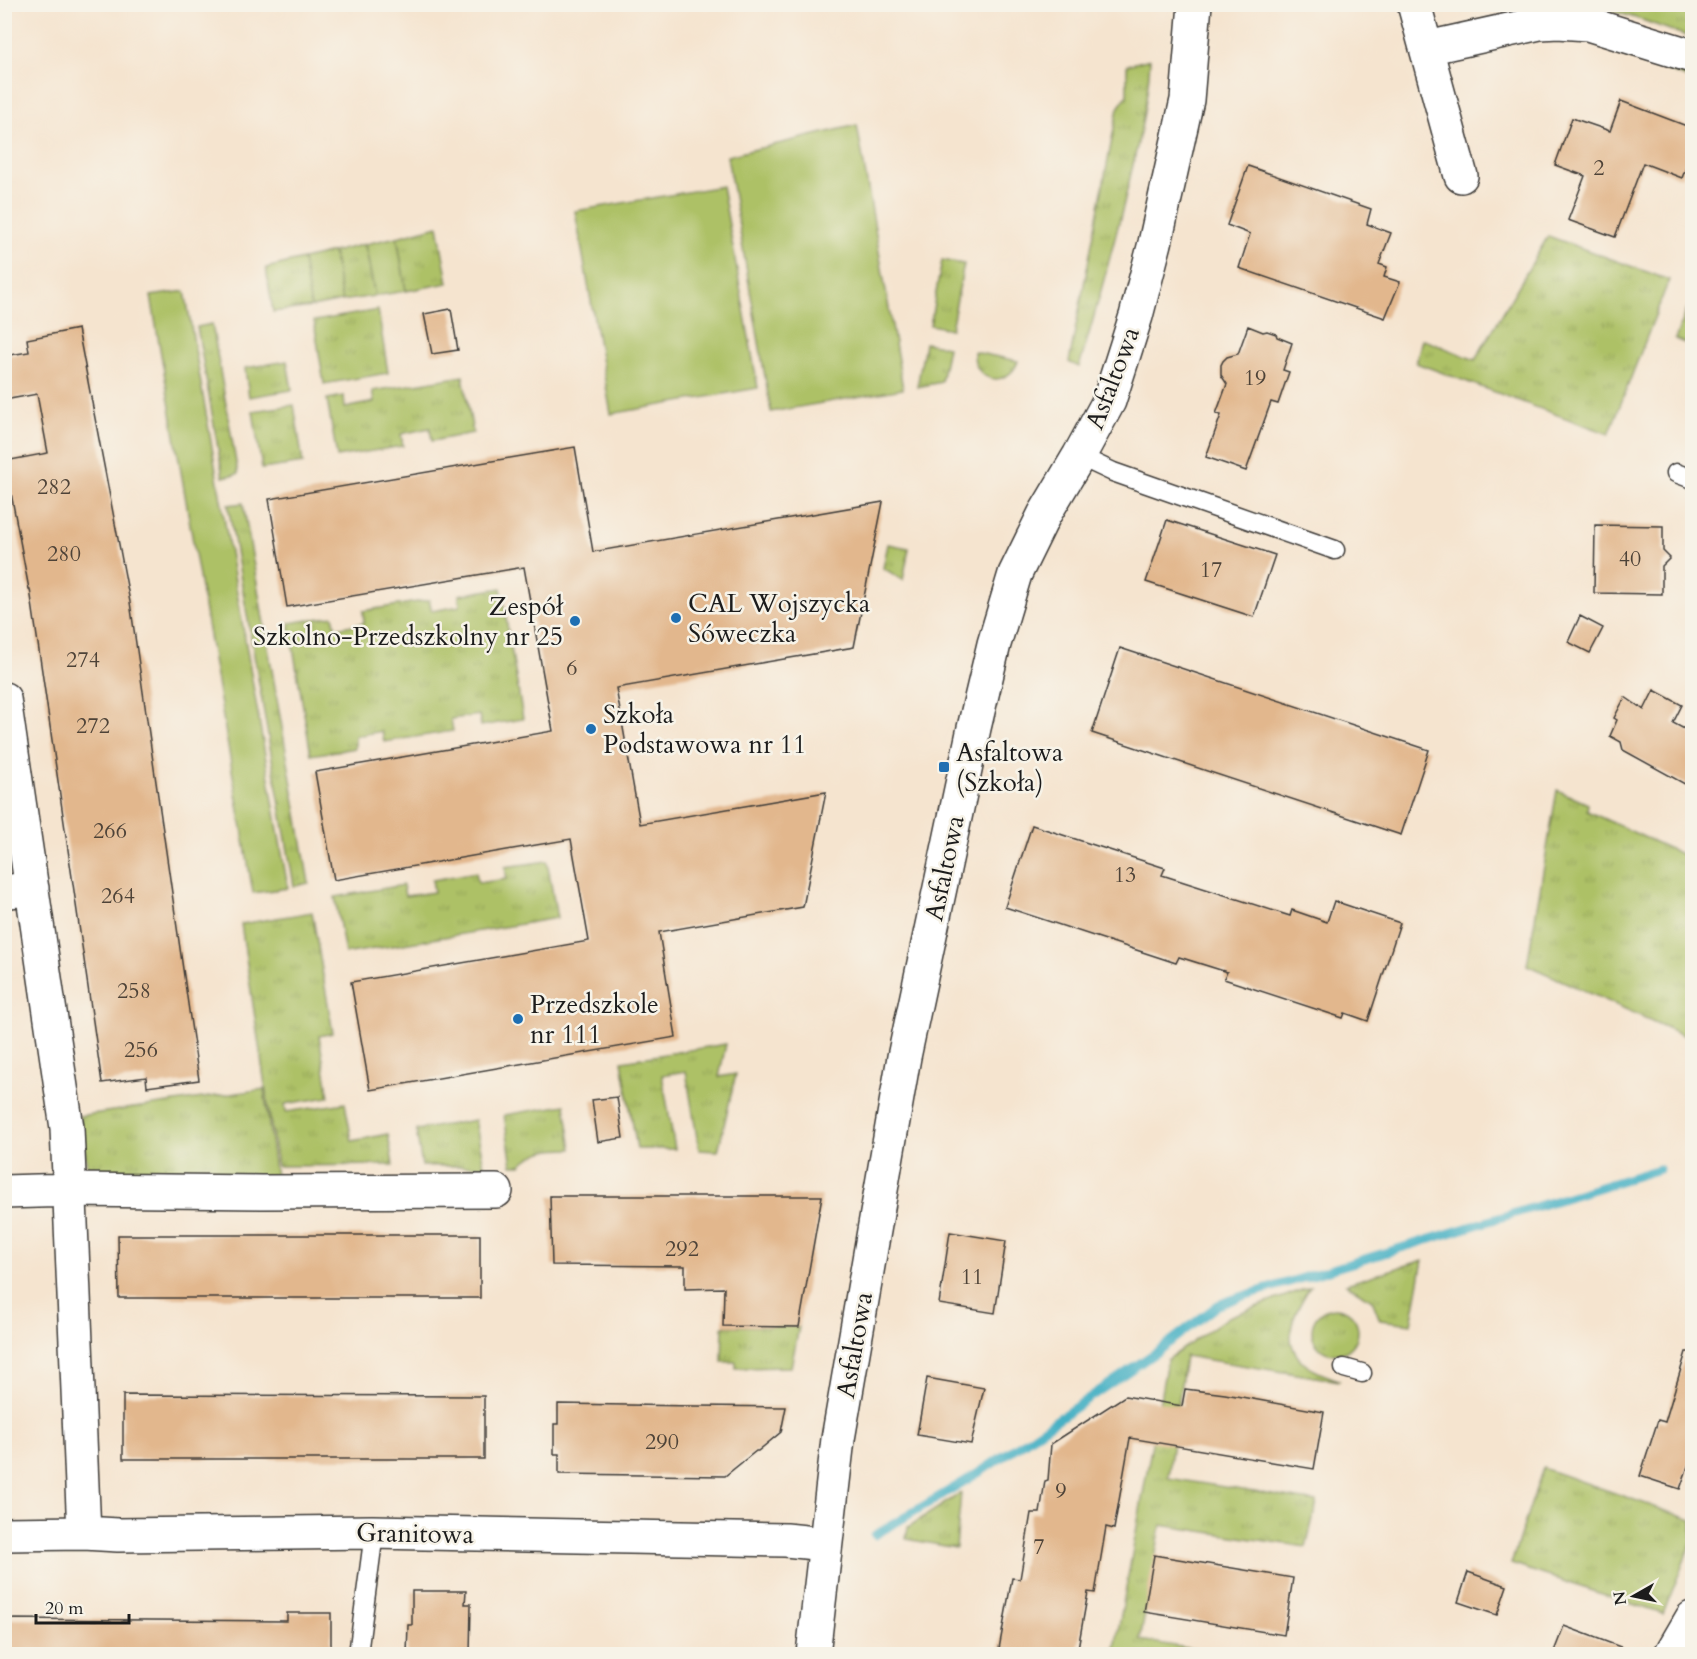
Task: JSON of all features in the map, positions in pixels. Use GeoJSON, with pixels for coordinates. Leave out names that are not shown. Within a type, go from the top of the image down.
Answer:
{"type":"FeatureCollection","features":[{"type":"Feature","properties":{"kind":"street","name":"Asfaltowa"},"geometry":{"type":"LineString","coordinates":[[813,1654],[838,1439],[904,1057],[974,728],[994,644],[1015,574],[1044,515],[1109,401],[1136,316],[1187,100],[1195,4]]}},
{"type":"Feature","properties":{"kind":"street"},"geometry":{"type":"LineString","coordinates":[[1414,4],[1461,176]]}},
{"type":"Feature","properties":{"kind":"street"},"geometry":{"type":"LineString","coordinates":[[1427,48],[1540,23],[1558,22],[1588,24],[1692,56]]}},
{"type":"Feature","properties":{"kind":"street"},"geometry":{"type":"LineString","coordinates":[[4,699],[18,890],[67,1128],[84,1533]]}},
{"type":"Feature","properties":{"kind":"street"},"geometry":{"type":"LineString","coordinates":[[4,1191],[496,1191]]}},
{"type":"Feature","properties":{"kind":"street","name":"Granitowa"},"geometry":{"type":"LineString","coordinates":[[4,1534],[372,1532],[786,1540],[825,1544]]}},
{"type":"Feature","properties":{"kind":"street"},"geometry":{"type":"LineString","coordinates":[[1671,1654],[1692,1618]]}},
{"type":"Feature","properties":{"kind":"lane"},"geometry":{"type":"LineString","coordinates":[[1079,456],[1113,472],[1335,550]]}},
{"type":"Feature","properties":{"kind":"lane"},"geometry":{"type":"LineString","coordinates":[[1344,1368],[1362,1373]]}},
{"type":"Feature","properties":{"kind":"lane"},"geometry":{"type":"LineString","coordinates":[[358,1654],[372,1548],[372,1532]]}},
{"type":"Feature","properties":{"kind":"green space"},"geometry":{"type":"Polygon","coordinates":[[[1588,5],[1663,5],[1692,15],[1692,38],[1639,19],[1588,5]]]}},
{"type":"Feature","properties":{"kind":"green space"},"geometry":{"type":"Polygon","coordinates":[[[1610,50],[1692,72],[1692,80],[1610,50]]]}},
{"type":"Feature","properties":{"kind":"green space"},"geometry":{"type":"Polygon","coordinates":[[[1150,59],[1144,114],[1124,203],[1079,367],[1069,362],[1118,108],[1127,95],[1127,65],[1150,59]]]}},
{"type":"Feature","properties":{"kind":"green space"},"geometry":{"type":"Polygon","coordinates":[[[857,125],[903,389],[771,412],[727,156],[857,125]]]}},
{"type":"Feature","properties":{"kind":"green space"},"geometry":{"type":"Polygon","coordinates":[[[722,186],[758,388],[611,414],[575,211],[722,186]]]}},
{"type":"Feature","properties":{"kind":"green space"},"geometry":{"type":"Polygon","coordinates":[[[438,226],[448,283],[406,291],[397,237],[438,226]]]}},
{"type":"Feature","properties":{"kind":"green space"},"geometry":{"type":"Polygon","coordinates":[[[1548,236],[1669,280],[1609,434],[1416,363],[1422,339],[1475,360],[1548,236]]]}},
{"type":"Feature","properties":{"kind":"green space"},"geometry":{"type":"Polygon","coordinates":[[[397,237],[406,291],[375,296],[365,244],[397,237]]]}},
{"type":"Feature","properties":{"kind":"green space"},"geometry":{"type":"Polygon","coordinates":[[[365,244],[375,296],[342,301],[333,252],[365,244]]]}},
{"type":"Feature","properties":{"kind":"green space"},"geometry":{"type":"Polygon","coordinates":[[[333,252],[342,301],[311,307],[303,259],[333,252]]]}},
{"type":"Feature","properties":{"kind":"green space"},"geometry":{"type":"Polygon","coordinates":[[[303,259],[311,307],[273,312],[266,268],[303,259]]]}},
{"type":"Feature","properties":{"kind":"green space"},"geometry":{"type":"Polygon","coordinates":[[[942,260],[964,264],[951,329],[930,325],[942,260]]]}},
{"type":"Feature","properties":{"kind":"green space"},"geometry":{"type":"Polygon","coordinates":[[[185,291],[288,888],[253,893],[151,296],[185,291]]]}},
{"type":"Feature","properties":{"kind":"green space"},"geometry":{"type":"Polygon","coordinates":[[[1692,298],[1692,346],[1675,339],[1692,298]]]}},
{"type":"Feature","properties":{"kind":"green space"},"geometry":{"type":"Polygon","coordinates":[[[378,310],[388,373],[324,384],[314,321],[378,310]]]}},
{"type":"Feature","properties":{"kind":"green space"},"geometry":{"type":"Polygon","coordinates":[[[212,324],[238,474],[223,477],[197,327],[212,324]]]}},
{"type":"Feature","properties":{"kind":"green space"},"geometry":{"type":"Polygon","coordinates":[[[925,343],[948,347],[941,382],[917,387],[925,343]]]}},
{"type":"Feature","properties":{"kind":"green space"},"geometry":{"type":"Polygon","coordinates":[[[974,352],[1018,361],[1011,373],[999,379],[993,379],[987,377],[977,367],[974,352]]]}},
{"type":"Feature","properties":{"kind":"green space"},"geometry":{"type":"Polygon","coordinates":[[[287,361],[292,390],[249,397],[245,368],[287,361]]]}},
{"type":"Feature","properties":{"kind":"green space"},"geometry":{"type":"Polygon","coordinates":[[[463,376],[473,433],[432,441],[430,428],[401,434],[403,446],[337,457],[327,399],[344,396],[345,408],[374,402],[372,391],[463,376]]]}},
{"type":"Feature","properties":{"kind":"green space"},"geometry":{"type":"Polygon","coordinates":[[[294,405],[303,463],[262,469],[253,411],[294,405]]]}},
{"type":"Feature","properties":{"kind":"green space"},"geometry":{"type":"Polygon","coordinates":[[[243,503],[309,883],[294,886],[228,505],[243,503]]]}},
{"type":"Feature","properties":{"kind":"green space"},"geometry":{"type":"Polygon","coordinates":[[[888,544],[909,548],[903,580],[883,568],[888,544]]]}},
{"type":"Feature","properties":{"kind":"green space"},"geometry":{"type":"Polygon","coordinates":[[[501,588],[523,719],[481,726],[479,715],[451,719],[453,731],[384,742],[382,731],[355,736],[355,748],[311,755],[289,623],[333,616],[336,628],[364,623],[363,611],[429,600],[432,611],[460,606],[459,595],[501,588]]]}},
{"type":"Feature","properties":{"kind":"green space"},"geometry":{"type":"Polygon","coordinates":[[[1557,790],[1588,804],[1587,811],[1692,859],[1692,1039],[1527,965],[1557,790]]]}},
{"type":"Feature","properties":{"kind":"green space"},"geometry":{"type":"Polygon","coordinates":[[[547,861],[557,918],[345,954],[335,897],[403,885],[405,896],[434,892],[432,880],[476,872],[478,883],[507,879],[505,867],[547,861]]]}},
{"type":"Feature","properties":{"kind":"green space"},"geometry":{"type":"Polygon","coordinates":[[[312,912],[333,1033],[319,1036],[329,1097],[285,1104],[286,1112],[345,1103],[352,1141],[388,1134],[393,1165],[277,1166],[241,924],[312,912]]]}},
{"type":"Feature","properties":{"kind":"green space"},"geometry":{"type":"Polygon","coordinates":[[[726,1044],[719,1077],[736,1074],[718,1151],[699,1150],[686,1071],[662,1075],[675,1149],[637,1149],[622,1061],[726,1044]]]}},
{"type":"Feature","properties":{"kind":"green space"},"geometry":{"type":"Polygon","coordinates":[[[264,1089],[276,1177],[95,1177],[88,1172],[79,1116],[264,1089]]]}},
{"type":"Feature","properties":{"kind":"green space"},"geometry":{"type":"Polygon","coordinates":[[[565,1105],[572,1149],[545,1151],[532,1156],[521,1165],[512,1165],[504,1115],[565,1105]]]}},
{"type":"Feature","properties":{"kind":"green space"},"geometry":{"type":"Polygon","coordinates":[[[475,1120],[484,1166],[422,1166],[416,1130],[475,1120]]]}},
{"type":"Feature","properties":{"kind":"green space"},"geometry":{"type":"Polygon","coordinates":[[[1423,1260],[1411,1324],[1380,1320],[1372,1300],[1346,1284],[1423,1260]]]}},
{"type":"Feature","properties":{"kind":"green space"},"geometry":{"type":"Polygon","coordinates":[[[1310,1287],[1295,1316],[1291,1336],[1292,1346],[1309,1367],[1340,1381],[1185,1356],[1168,1478],[1317,1502],[1306,1547],[1161,1525],[1140,1640],[1221,1654],[1114,1654],[1167,1360],[1228,1317],[1310,1287]]]}},
{"type":"Feature","properties":{"kind":"green space"},"geometry":{"type":"Polygon","coordinates":[[[1335,1308],[1351,1315],[1358,1331],[1351,1347],[1335,1354],[1319,1347],[1312,1331],[1319,1315],[1335,1308]]]}},
{"type":"Feature","properties":{"kind":"green space"},"geometry":{"type":"Polygon","coordinates":[[[723,1326],[799,1327],[791,1367],[736,1368],[736,1362],[722,1362],[723,1326]]]}},
{"type":"Feature","properties":{"kind":"green space"},"geometry":{"type":"Polygon","coordinates":[[[1543,1468],[1692,1520],[1692,1541],[1663,1614],[1511,1564],[1543,1468]]]}},
{"type":"Feature","properties":{"kind":"green space"},"geometry":{"type":"Polygon","coordinates":[[[961,1493],[956,1548],[906,1539],[908,1527],[961,1493]]]}},
{"type":"Feature","properties":{"kind":"building"},"geometry":{"type":"Polygon","coordinates":[[[1621,101],[1692,128],[1692,167],[1687,165],[1682,178],[1643,163],[1615,237],[1568,220],[1585,176],[1555,165],[1572,118],[1610,131],[1621,101]]]}},
{"type":"Feature","properties":{"kind":"building"},"geometry":{"type":"Polygon","coordinates":[[[1248,166],[1371,209],[1367,224],[1391,233],[1379,264],[1387,267],[1384,277],[1400,282],[1385,318],[1239,268],[1250,234],[1227,225],[1248,166]]]}},
{"type":"Feature","properties":{"kind":"building"},"geometry":{"type":"Polygon","coordinates":[[[451,309],[458,350],[432,354],[424,314],[451,309]]]}},
{"type":"Feature","properties":{"kind":"building"},"geometry":{"type":"Polygon","coordinates":[[[1248,326],[1276,334],[1277,337],[1292,343],[1283,370],[1289,372],[1278,404],[1271,402],[1246,471],[1206,457],[1221,415],[1216,414],[1227,384],[1221,375],[1221,365],[1227,357],[1238,354],[1248,326]]]}},
{"type":"Feature","properties":{"kind":"building"},"geometry":{"type":"Polygon","coordinates":[[[78,329],[130,602],[199,1080],[147,1087],[146,1077],[102,1083],[30,589],[5,461],[48,453],[37,394],[4,400],[4,356],[29,352],[27,339],[78,329]]]}},
{"type":"Feature","properties":{"kind":"building"},"geometry":{"type":"Polygon","coordinates":[[[575,447],[593,552],[883,502],[854,647],[616,688],[640,824],[826,792],[803,907],[659,932],[676,1037],[370,1090],[351,982],[589,941],[571,839],[334,880],[315,772],[553,731],[524,567],[287,607],[269,499],[575,447]]]}},
{"type":"Feature","properties":{"kind":"building"},"geometry":{"type":"Polygon","coordinates":[[[1167,520],[1275,555],[1254,617],[1146,582],[1167,520]]]}},
{"type":"Feature","properties":{"kind":"building"},"geometry":{"type":"Polygon","coordinates":[[[1595,525],[1663,526],[1663,551],[1670,558],[1662,566],[1662,594],[1594,593],[1595,525]]]}},
{"type":"Feature","properties":{"kind":"building"},"geometry":{"type":"Polygon","coordinates":[[[1580,616],[1603,628],[1590,653],[1568,642],[1580,616]]]}},
{"type":"Feature","properties":{"kind":"building"},"geometry":{"type":"Polygon","coordinates":[[[1120,648],[1429,750],[1401,835],[1092,733],[1120,648]]]}},
{"type":"Feature","properties":{"kind":"building"},"geometry":{"type":"Polygon","coordinates":[[[1654,690],[1682,705],[1673,723],[1692,733],[1692,788],[1623,750],[1621,742],[1610,736],[1617,720],[1614,718],[1625,697],[1644,710],[1654,690]]]}},
{"type":"Feature","properties":{"kind":"building"},"geometry":{"type":"Polygon","coordinates":[[[1032,825],[1165,868],[1162,875],[1290,916],[1292,910],[1327,922],[1334,901],[1400,923],[1368,1021],[1345,1013],[1343,1018],[1224,979],[1227,972],[1179,957],[1176,963],[1005,907],[1032,825]]]}},
{"type":"Feature","properties":{"kind":"building"},"geometry":{"type":"Polygon","coordinates":[[[617,1097],[623,1138],[598,1142],[592,1100],[617,1097]]]}},
{"type":"Feature","properties":{"kind":"building"},"geometry":{"type":"Polygon","coordinates":[[[550,1196],[822,1196],[799,1327],[723,1326],[724,1288],[685,1289],[685,1266],[552,1265],[550,1196]]]}},
{"type":"Feature","properties":{"kind":"building"},"geometry":{"type":"Polygon","coordinates":[[[950,1232],[1006,1241],[995,1313],[939,1304],[950,1232]]]}},
{"type":"Feature","properties":{"kind":"building"},"geometry":{"type":"Polygon","coordinates":[[[118,1235],[480,1235],[480,1298],[119,1298],[118,1235]]]}},
{"type":"Feature","properties":{"kind":"building"},"geometry":{"type":"Polygon","coordinates":[[[1686,1352],[1692,1352],[1692,1455],[1680,1489],[1640,1476],[1658,1420],[1665,1422],[1686,1352]]]}},
{"type":"Feature","properties":{"kind":"building"},"geometry":{"type":"Polygon","coordinates":[[[927,1378],[984,1388],[971,1444],[917,1435],[927,1378]]]}},
{"type":"Feature","properties":{"kind":"building"},"geometry":{"type":"Polygon","coordinates":[[[1185,1389],[1324,1412],[1314,1469],[1130,1438],[1114,1529],[1106,1527],[1095,1593],[1088,1592],[1077,1654],[998,1654],[1012,1578],[1020,1579],[1031,1513],[1040,1513],[1045,1481],[1048,1480],[1051,1444],[1125,1396],[1182,1406],[1185,1389]]]}},
{"type":"Feature","properties":{"kind":"building"},"geometry":{"type":"Polygon","coordinates":[[[123,1395],[484,1396],[484,1459],[123,1459],[123,1395]]]}},
{"type":"Feature","properties":{"kind":"building"},"geometry":{"type":"Polygon","coordinates":[[[558,1404],[786,1407],[781,1432],[725,1476],[559,1474],[559,1454],[554,1454],[554,1424],[558,1424],[558,1404]]]}},
{"type":"Feature","properties":{"kind":"building"},"geometry":{"type":"Polygon","coordinates":[[[1154,1555],[1293,1578],[1284,1635],[1144,1612],[1154,1555]]]}},
{"type":"Feature","properties":{"kind":"building"},"geometry":{"type":"Polygon","coordinates":[[[1468,1572],[1507,1586],[1497,1615],[1458,1602],[1468,1572]]]}},
{"type":"Feature","properties":{"kind":"building"},"geometry":{"type":"Polygon","coordinates":[[[412,1591],[466,1591],[465,1604],[471,1604],[470,1654],[407,1654],[408,1625],[412,1625],[412,1591]]]}},
{"type":"Feature","properties":{"kind":"building"},"geometry":{"type":"Polygon","coordinates":[[[287,1613],[331,1613],[331,1654],[4,1654],[4,1619],[287,1621],[287,1613]]]}},
{"type":"Feature","properties":{"kind":"building"},"geometry":{"type":"Polygon","coordinates":[[[1564,1626],[1634,1652],[1634,1654],[1553,1654],[1564,1626]]]}},
{"type":"Feature","properties":{"kind":"waterway"},"geometry":{"type":"LineString","coordinates":[[875,1535],[980,1472],[1158,1351],[1218,1305],[1659,1169]]}},
{"type":"Feature","properties":{"kind":"place","name":"CAL Wojszycka Sóweczka"},"geometry":{"type":"Point","coordinates":[676,618]}},
{"type":"Feature","properties":{"kind":"place","name":"Zespół Szkolno-Przedszkolny nr 25"},"geometry":{"type":"Point","coordinates":[575,621]}},
{"type":"Feature","properties":{"kind":"place","name":"Szkoła Podstawowa nr 11"},"geometry":{"type":"Point","coordinates":[591,729]}},
{"type":"Feature","properties":{"kind":"place","name":"Asfaltowa (Szkoła)"},"geometry":{"type":"Point","coordinates":[944,767]}},
{"type":"Feature","properties":{"kind":"place","name":"Przedszkole nr 111"},"geometry":{"type":"Point","coordinates":[518,1019]}}]}
